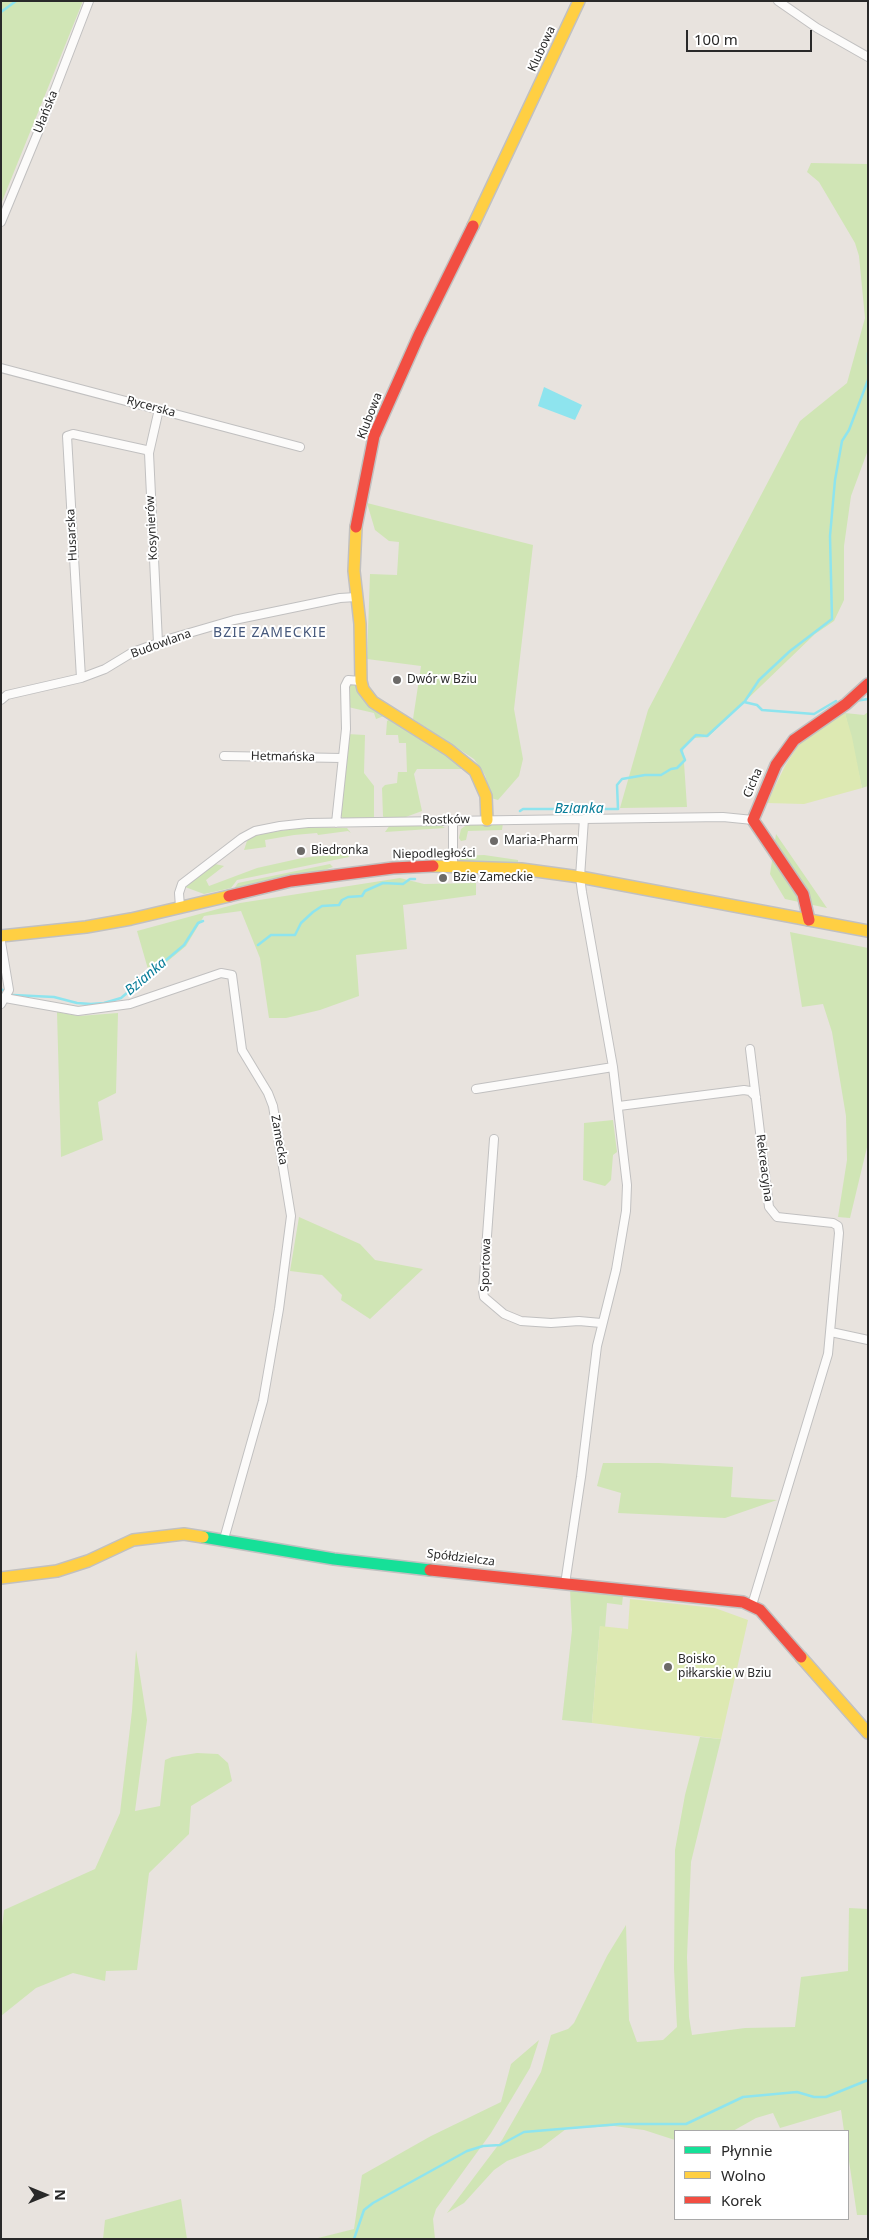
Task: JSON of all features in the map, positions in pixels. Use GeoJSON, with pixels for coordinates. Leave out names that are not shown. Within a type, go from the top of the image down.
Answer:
{"type":"FeatureCollection","features":[{"type":"Feature","properties":{"kind":"street","name":"Ułańska"},"geometry":{"type":"LineString","coordinates":[[1,222],[89,1]]}},
{"type":"Feature","properties":{"kind":"street","name":"Klubowa"},"geometry":{"type":"LineString","coordinates":[[361,681],[361,634],[356,597],[354,534],[374,436],[419,335],[504,164],[579,1]]}},
{"type":"Feature","properties":{"kind":"street"},"geometry":{"type":"LineString","coordinates":[[778,1],[817,28],[868,56]]}},
{"type":"Feature","properties":{"kind":"street","name":"Rycerska"},"geometry":{"type":"LineString","coordinates":[[1,368],[300,447]]}},
{"type":"Feature","properties":{"kind":"street","name":"Kosynierów"},"geometry":{"type":"LineString","coordinates":[[158,643],[148,453],[159,409]]}},
{"type":"Feature","properties":{"kind":"street","name":"Husarska"},"geometry":{"type":"LineString","coordinates":[[81,678],[67,436],[73,434],[146,450],[148,453]]}},
{"type":"Feature","properties":{"kind":"street","name":"Budowlana"},"geometry":{"type":"LineString","coordinates":[[3,695],[81,678],[105,669],[133,652],[234,620],[340,598],[356,597]]}},
{"type":"Feature","properties":{"kind":"street"},"geometry":{"type":"LineString","coordinates":[[336,823],[346,728],[346,683],[352,680],[361,681],[367,696],[373,702],[449,750],[475,771],[486,796],[487,820]]}},
{"type":"Feature","properties":{"kind":"street","name":"Cicha"},"geometry":{"type":"LineString","coordinates":[[753,820],[776,765],[794,740],[846,704],[868,684]]}},
{"type":"Feature","properties":{"kind":"street","name":"Hetmańska"},"geometry":{"type":"LineString","coordinates":[[224,756],[342,758]]}},
{"type":"Feature","properties":{"kind":"street","name":"Rostków"},"geometry":{"type":"LineString","coordinates":[[180,907],[179,892],[182,884],[242,838],[256,831],[280,826],[336,823],[584,818],[723,817],[753,820]]}},
{"type":"Feature","properties":{"kind":"street"},"geometry":{"type":"LineString","coordinates":[[565,1584],[601,1323],[616,1270],[626,1211],[627,1185],[619,1106],[580,877],[584,818]]}},
{"type":"Feature","properties":{"kind":"street"},"geometry":{"type":"LineString","coordinates":[[453,820],[453,866]]}},
{"type":"Feature","properties":{"kind":"street"},"geometry":{"type":"LineString","coordinates":[[753,820],[803,894],[809,920]]}},
{"type":"Feature","properties":{"kind":"street","name":"Niepodległości"},"geometry":{"type":"LineString","coordinates":[[1,936],[86,927],[131,919],[291,881],[393,868],[453,866],[521,869],[580,877],[868,931]]}},
{"type":"Feature","properties":{"kind":"street"},"geometry":{"type":"LineString","coordinates":[[1,942],[9,990],[3,1001]]}},
{"type":"Feature","properties":{"kind":"street","name":"Zamecka"},"geometry":{"type":"LineString","coordinates":[[3,1001],[78,1011],[130,1004],[221,973],[232,976],[242,1050],[268,1093],[273,1106],[291,1216],[279,1309],[263,1401],[224,1539]]}},
{"type":"Feature","properties":{"kind":"street","name":"Rekreacyjna"},"geometry":{"type":"LineString","coordinates":[[750,1050],[769,1208],[777,1217],[833,1223],[838,1226],[839,1233],[832,1332],[820,1384],[752,1605]]}},
{"type":"Feature","properties":{"kind":"street"},"geometry":{"type":"LineString","coordinates":[[476,1089],[613,1067]]}},
{"type":"Feature","properties":{"kind":"street"},"geometry":{"type":"LineString","coordinates":[[619,1106],[744,1090],[750,1091],[756,1097]]}},
{"type":"Feature","properties":{"kind":"street","name":"Sportowa"},"geometry":{"type":"LineString","coordinates":[[494,1139],[482,1291],[484,1297],[504,1314],[521,1321],[550,1323],[580,1320],[601,1323]]}},
{"type":"Feature","properties":{"kind":"street"},"geometry":{"type":"LineString","coordinates":[[832,1332],[868,1340]]}},
{"type":"Feature","properties":{"kind":"street","name":"Spółdzielcza"},"geometry":{"type":"LineString","coordinates":[[1,1578],[56,1571],[88,1560],[125,1543],[151,1536],[184,1534],[224,1539],[274,1550],[334,1559],[743,1602],[752,1605]]}},
{"type":"Feature","properties":{"kind":"street"},"geometry":{"type":"LineString","coordinates":[[752,1605],[773,1624],[868,1733]]}},
{"type":"Feature","properties":{"kind":"green space"},"geometry":{"type":"Polygon","coordinates":[[[1,1],[83,1],[1,204],[1,1]]]}},
{"type":"Feature","properties":{"kind":"green space"},"geometry":{"type":"Polygon","coordinates":[[[811,163],[868,164],[868,450],[851,496],[844,546],[844,600],[834,621],[815,634],[708,737],[694,738],[683,748],[687,807],[620,808],[648,710],[800,421],[847,383],[865,318],[859,256],[855,243],[819,182],[807,172],[811,163]]]}},
{"type":"Feature","properties":{"kind":"green space"},"geometry":{"type":"Polygon","coordinates":[[[367,503],[533,545],[514,709],[523,759],[519,776],[498,800],[491,798],[485,775],[474,759],[413,719],[421,666],[367,659],[370,574],[397,575],[399,542],[389,541],[375,530],[367,503]]]}},
{"type":"Feature","properties":{"kind":"green space"},"geometry":{"type":"Polygon","coordinates":[[[350,682],[357,685],[384,716],[376,719],[374,713],[348,707],[347,685],[350,682]]]}},
{"type":"Feature","properties":{"kind":"green space"},"geometry":{"type":"Polygon","coordinates":[[[868,712],[868,786],[862,788],[845,713],[864,715],[868,712]]]}},
{"type":"Feature","properties":{"kind":"green space"},"geometry":{"type":"Polygon","coordinates":[[[845,713],[852,737],[862,788],[804,804],[767,803],[785,766],[801,741],[845,713]]]}},
{"type":"Feature","properties":{"kind":"green space"},"geometry":{"type":"Polygon","coordinates":[[[392,718],[467,769],[417,769],[414,774],[422,811],[403,818],[384,818],[383,816],[382,788],[385,785],[397,783],[398,772],[407,772],[406,743],[399,743],[398,735],[386,735],[387,721],[392,718]]]}},
{"type":"Feature","properties":{"kind":"green space"},"geometry":{"type":"Polygon","coordinates":[[[347,734],[365,735],[364,773],[374,786],[374,818],[343,818],[340,815],[347,734]]]}},
{"type":"Feature","properties":{"kind":"green space"},"geometry":{"type":"Polygon","coordinates":[[[503,823],[502,830],[468,831],[466,840],[461,841],[459,838],[461,829],[468,824],[503,823]]]}},
{"type":"Feature","properties":{"kind":"green space"},"geometry":{"type":"Polygon","coordinates":[[[439,824],[445,828],[385,832],[390,825],[439,824]]]}},
{"type":"Feature","properties":{"kind":"green space"},"geometry":{"type":"Polygon","coordinates":[[[308,827],[347,828],[351,833],[348,831],[318,835],[317,833],[294,835],[265,840],[266,847],[244,850],[247,841],[257,834],[308,827]]]}},
{"type":"Feature","properties":{"kind":"green space"},"geometry":{"type":"Polygon","coordinates":[[[776,834],[827,908],[785,899],[770,874],[776,834]]]}},
{"type":"Feature","properties":{"kind":"green space"},"geometry":{"type":"Polygon","coordinates":[[[348,853],[349,857],[237,880],[231,888],[204,894],[185,887],[208,867],[215,864],[224,866],[206,880],[209,886],[257,868],[302,858],[348,853]]]}},
{"type":"Feature","properties":{"kind":"green space"},"geometry":{"type":"Polygon","coordinates":[[[484,855],[518,860],[518,862],[515,864],[461,861],[458,856],[484,855]]]}},
{"type":"Feature","properties":{"kind":"green space"},"geometry":{"type":"Polygon","coordinates":[[[330,864],[333,867],[318,872],[233,890],[238,883],[330,864]]]}},
{"type":"Feature","properties":{"kind":"green space"},"geometry":{"type":"Polygon","coordinates":[[[400,878],[424,884],[476,883],[476,895],[403,905],[407,949],[356,955],[359,996],[320,1010],[286,1018],[269,1018],[260,958],[241,911],[204,916],[186,946],[150,976],[137,931],[240,903],[400,878]]]}},
{"type":"Feature","properties":{"kind":"green space"},"geometry":{"type":"Polygon","coordinates":[[[790,932],[868,948],[868,1143],[850,1218],[838,1217],[847,1160],[846,1116],[832,1032],[823,1004],[802,1007],[790,932]]]}},
{"type":"Feature","properties":{"kind":"green space"},"geometry":{"type":"Polygon","coordinates":[[[57,1012],[79,1016],[118,1013],[116,1093],[98,1102],[103,1140],[61,1157],[57,1012]]]}},
{"type":"Feature","properties":{"kind":"green space"},"geometry":{"type":"Polygon","coordinates":[[[613,1120],[617,1152],[613,1155],[611,1180],[605,1186],[583,1180],[584,1123],[613,1120]]]}},
{"type":"Feature","properties":{"kind":"green space"},"geometry":{"type":"Polygon","coordinates":[[[299,1217],[360,1244],[375,1260],[423,1269],[370,1319],[341,1300],[342,1295],[322,1275],[290,1271],[299,1217]]]}},
{"type":"Feature","properties":{"kind":"green space"},"geometry":{"type":"Polygon","coordinates":[[[603,1463],[659,1463],[733,1467],[731,1497],[777,1500],[725,1518],[618,1513],[621,1493],[597,1486],[603,1463]]]}},
{"type":"Feature","properties":{"kind":"green space"},"geometry":{"type":"Polygon","coordinates":[[[570,1589],[623,1596],[622,1605],[607,1603],[605,1628],[600,1626],[592,1723],[562,1720],[572,1630],[570,1589]]]}},
{"type":"Feature","properties":{"kind":"green space"},"geometry":{"type":"Polygon","coordinates":[[[630,1599],[715,1608],[748,1620],[721,1739],[592,1723],[600,1626],[628,1629],[630,1599]]]}},
{"type":"Feature","properties":{"kind":"green space"},"geometry":{"type":"Polygon","coordinates":[[[136,1650],[147,1720],[135,1811],[160,1806],[165,1760],[172,1757],[197,1753],[218,1754],[228,1763],[232,1781],[191,1806],[189,1834],[149,1873],[137,1970],[106,1971],[105,1981],[73,1973],[36,1988],[1,2016],[1,1936],[4,1910],[95,1869],[120,1813],[132,1711],[136,1650]]]}},
{"type":"Feature","properties":{"kind":"green space"},"geometry":{"type":"Polygon","coordinates":[[[700,1737],[721,1739],[691,1862],[687,1957],[689,2017],[692,2035],[745,2028],[795,2027],[801,1977],[848,1971],[849,1908],[868,1909],[868,2215],[857,2215],[849,2161],[849,2130],[844,2130],[841,2110],[780,2128],[773,2113],[756,2118],[735,2130],[674,2130],[674,2140],[644,2130],[614,2126],[566,2129],[541,2148],[507,2161],[494,2170],[464,2203],[447,2213],[502,2140],[541,2072],[551,2035],[568,2029],[574,2023],[607,1956],[626,1925],[629,2020],[637,2042],[663,2040],[677,2027],[674,1969],[675,1850],[685,1795],[700,1737]]]}},
{"type":"Feature","properties":{"kind":"green space"},"geometry":{"type":"Polygon","coordinates":[[[539,2040],[530,2068],[491,2133],[436,2209],[433,2219],[435,2239],[314,2239],[354,2229],[362,2175],[431,2136],[501,2102],[511,2064],[539,2040]]]}},
{"type":"Feature","properties":{"kind":"green space"},"geometry":{"type":"Polygon","coordinates":[[[181,2199],[187,2239],[103,2239],[105,2220],[181,2199]]]}},
{"type":"Feature","properties":{"kind":"water"},"geometry":{"type":"Polygon","coordinates":[[[544,387],[582,405],[575,420],[538,406],[544,387]]]}},
{"type":"Feature","properties":{"kind":"waterway"},"geometry":{"type":"LineString","coordinates":[[1,12],[16,1]]}},
{"type":"Feature","properties":{"kind":"waterway"},"geometry":{"type":"LineString","coordinates":[[868,353],[868,364]]}},
{"type":"Feature","properties":{"kind":"waterway"},"geometry":{"type":"LineString","coordinates":[[745,701],[759,680],[790,651],[832,619],[830,536],[835,480],[842,441],[849,430],[868,380]]}},
{"type":"Feature","properties":{"kind":"waterway","name":"Bzianka"},"geometry":{"type":"LineString","coordinates":[[855,701],[868,699]]}},
{"type":"Feature","properties":{"kind":"waterway","name":"Bzianka"},"geometry":{"type":"LineString","coordinates":[[520,811],[523,809],[618,809],[617,785],[622,779],[645,775],[661,775],[677,768],[685,760],[681,750],[696,735],[707,736],[744,702],[757,705],[762,710],[814,714],[836,701]]}},
{"type":"Feature","properties":{"kind":"waterway","name":"Bzianka"},"geometry":{"type":"LineString","coordinates":[[258,945],[271,935],[295,935],[301,923],[322,906],[339,905],[342,900],[348,897],[362,896],[365,891],[383,883],[403,884],[410,879],[415,879]]}},
{"type":"Feature","properties":{"kind":"waterway","name":"Bzianka"},"geometry":{"type":"LineString","coordinates":[[13,995],[54,997],[77,1003],[91,1004],[104,1003],[121,998],[184,945],[198,923],[203,921]]}},
{"type":"Feature","properties":{"kind":"waterway"},"geometry":{"type":"LineString","coordinates":[[354,2239],[364,2210],[373,2203],[467,2151],[483,2146],[500,2145],[524,2132],[620,2124],[686,2124],[743,2097],[797,2092],[814,2097],[826,2097],[868,2080]]}},
{"type":"Feature","properties":{"kind":"traffic: fast"},"geometry":{"type":"LineString","coordinates":[[203,1537],[334,1559],[430,1570]]}},
{"type":"Feature","properties":{"kind":"traffic: slow"},"geometry":{"type":"LineString","coordinates":[[473,226],[579,1]]}},
{"type":"Feature","properties":{"kind":"traffic: slow"},"geometry":{"type":"LineString","coordinates":[[356,527],[354,571],[360,624],[361,681],[363,689],[373,702],[449,750],[475,771],[486,796],[487,820]]}},
{"type":"Feature","properties":{"kind":"traffic: slow"},"geometry":{"type":"LineString","coordinates":[[433,866],[521,869],[580,877],[868,931]]}},
{"type":"Feature","properties":{"kind":"traffic: slow"},"geometry":{"type":"LineString","coordinates":[[1,936],[86,927],[131,919],[229,896]]}},
{"type":"Feature","properties":{"kind":"traffic: slow"},"geometry":{"type":"LineString","coordinates":[[1,1578],[57,1571],[88,1561],[133,1540],[184,1534],[203,1537]]}},
{"type":"Feature","properties":{"kind":"traffic: slow"},"geometry":{"type":"LineString","coordinates":[[801,1657],[868,1733]]}},
{"type":"Feature","properties":{"kind":"traffic: jam"},"geometry":{"type":"LineString","coordinates":[[356,527],[374,436],[419,335],[473,226]]}},
{"type":"Feature","properties":{"kind":"traffic: jam"},"geometry":{"type":"LineString","coordinates":[[809,920],[803,894],[753,820],[776,765],[794,740],[846,704],[868,684]]}},
{"type":"Feature","properties":{"kind":"traffic: jam"},"geometry":{"type":"LineString","coordinates":[[229,896],[291,881],[393,868],[433,866]]}},
{"type":"Feature","properties":{"kind":"traffic: jam"},"geometry":{"type":"LineString","coordinates":[[430,1570],[743,1602],[760,1610],[801,1657]]}},
{"type":"Feature","properties":{"kind":"place","name":"Dwór w Bziu"},"geometry":{"type":"Point","coordinates":[397,680]}},
{"type":"Feature","properties":{"kind":"place","name":"Maria-Pharm"},"geometry":{"type":"Point","coordinates":[494,841]}},
{"type":"Feature","properties":{"kind":"place","name":"Biedronka"},"geometry":{"type":"Point","coordinates":[301,851]}},
{"type":"Feature","properties":{"kind":"place","name":"Bzie Zameckie"},"geometry":{"type":"Point","coordinates":[443,878]}},
{"type":"Feature","properties":{"kind":"place","name":"Boisko piłkarskie w Bziu"},"geometry":{"type":"Point","coordinates":[668,1667]}},
{"type":"Feature","properties":{"kind":"district","name":"BZIE ZAMECKIE"},"geometry":{"type":"Point","coordinates":[270,633]}}]}
